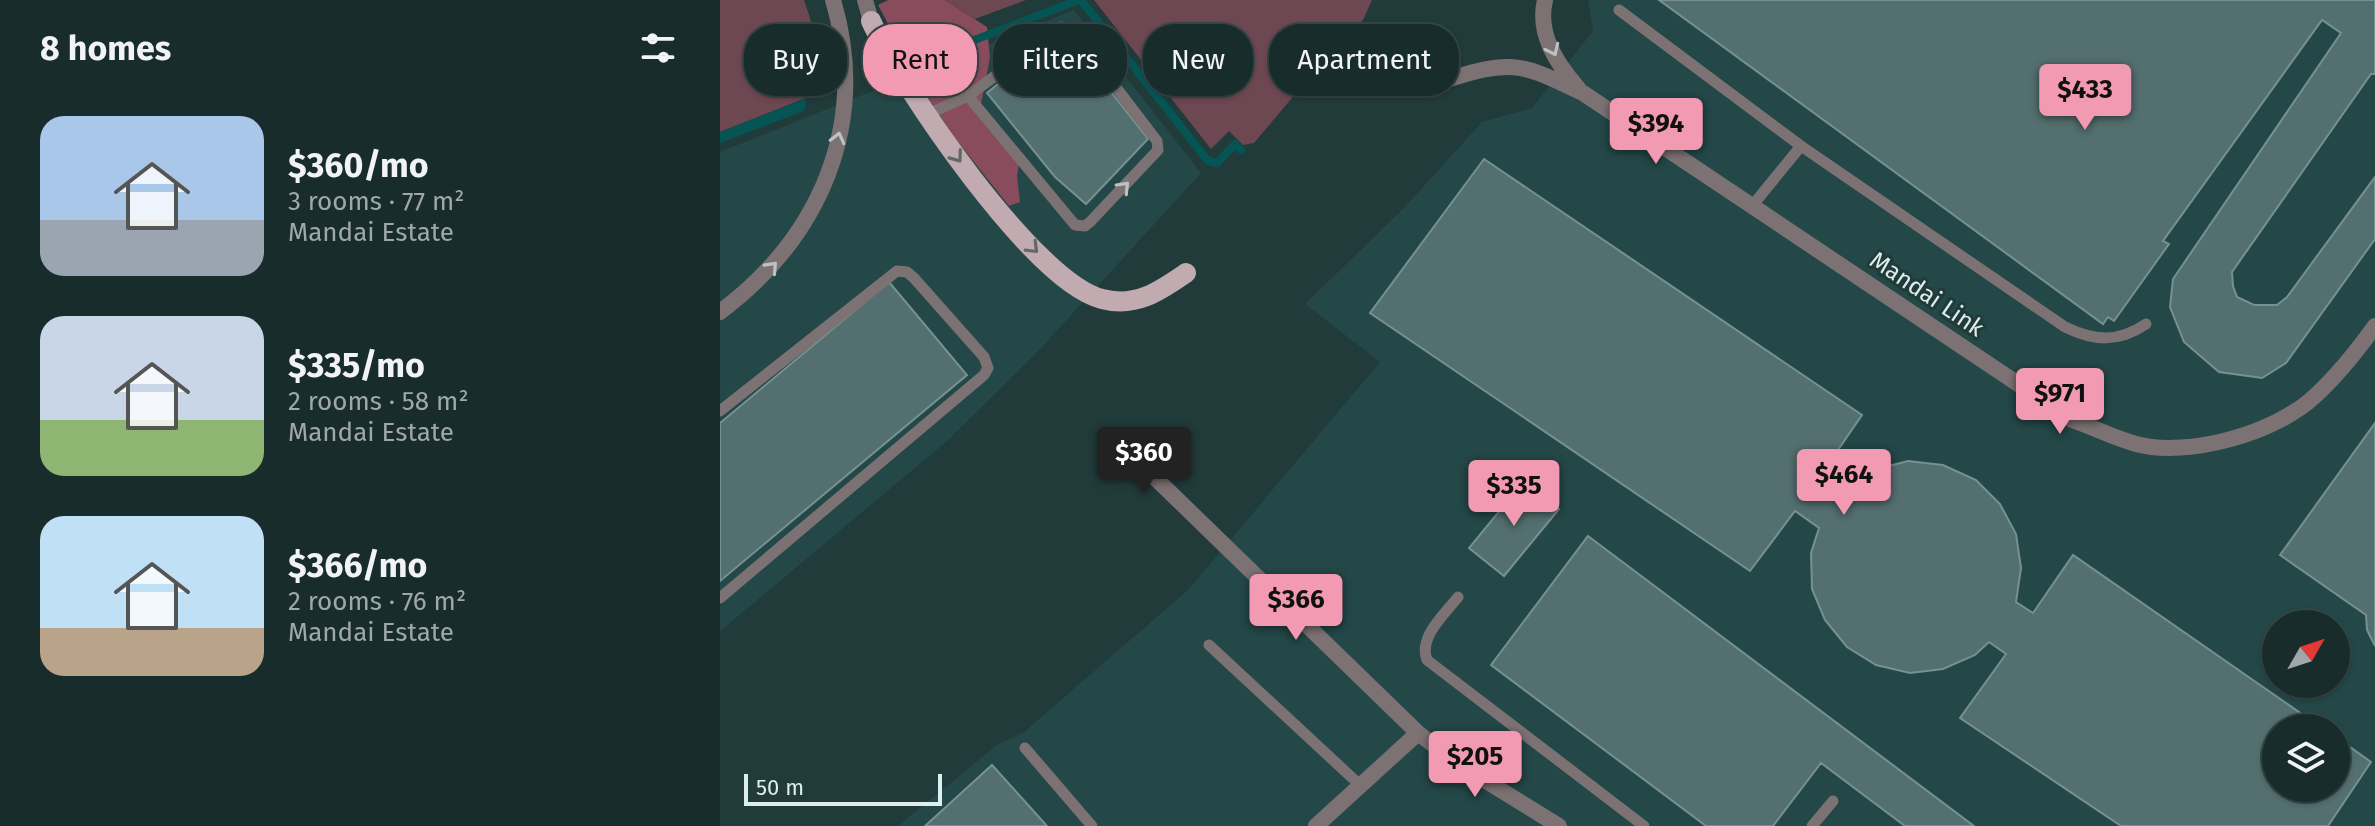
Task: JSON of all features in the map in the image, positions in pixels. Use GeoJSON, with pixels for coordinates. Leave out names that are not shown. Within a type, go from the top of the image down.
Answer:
{"type":"FeatureCollection","features":[{"type":"Feature","properties":{"kind":"main road"},"geometry":{"type":"LineString","coordinates":[[871,21],[881,43],[926,115],[981,190],[1032,247],[1082,291],[1102,299],[1129,302],[1154,293],[1186,273]]}},
{"type":"Feature","properties":{"kind":"street"},"geometry":{"type":"LineString","coordinates":[[720,312],[770,270],[793,242],[812,211],[832,164],[845,105],[841,24],[833,0]]}},
{"type":"Feature","properties":{"kind":"street"},"geometry":{"type":"LineString","coordinates":[[865,0],[871,21]]}},
{"type":"Feature","properties":{"kind":"street","name":"Mandai Link"},"geometry":{"type":"LineString","coordinates":[[1545,0],[1543,28],[1556,60],[1583,93]]}},
{"type":"Feature","properties":{"kind":"street","name":"Mandai Link"},"geometry":{"type":"LineString","coordinates":[[1459,76],[1486,69],[1526,69],[1583,93],[2072,420],[2138,444],[2192,447],[2243,436],[2275,423],[2313,399],[2349,361],[2375,326]]}},
{"type":"Feature","properties":{"kind":"street"},"geometry":{"type":"LineString","coordinates":[[1114,438],[1418,733],[1457,763],[1559,826]]}},
{"type":"Feature","properties":{"kind":"street"},"geometry":{"type":"LineString","coordinates":[[1316,826],[1418,733]]}},
{"type":"Feature","properties":{"kind":"lane"},"geometry":{"type":"LineString","coordinates":[[1619,10],[1801,146],[2065,327],[2085,337],[2107,338],[2130,335],[2146,324]]}},
{"type":"Feature","properties":{"kind":"lane"},"geometry":{"type":"LineString","coordinates":[[926,115],[968,96],[1065,26],[1073,31],[1157,141],[1158,150],[1090,222],[1075,225],[968,96]]}},
{"type":"Feature","properties":{"kind":"lane"},"geometry":{"type":"LineString","coordinates":[[1752,206],[1801,146]]}},
{"type":"Feature","properties":{"kind":"lane"},"geometry":{"type":"LineString","coordinates":[[720,411],[897,271],[907,272],[914,278],[984,357],[988,368],[984,375],[720,598]]}},
{"type":"Feature","properties":{"kind":"lane"},"geometry":{"type":"LineString","coordinates":[[1458,597],[1427,636],[1423,652],[1427,660],[1644,826]]}},
{"type":"Feature","properties":{"kind":"lane"},"geometry":{"type":"LineString","coordinates":[[1209,645],[1361,786]]}},
{"type":"Feature","properties":{"kind":"lane"},"geometry":{"type":"LineString","coordinates":[[1025,748],[1092,826]]}},
{"type":"Feature","properties":{"kind":"lane"},"geometry":{"type":"LineString","coordinates":[[1812,826],[1833,801]]}},
{"type":"Feature","properties":{"kind":"shaded area"},"geometry":{"type":"Polygon","coordinates":[[[720,0],[804,0],[812,24],[744,24],[744,96],[810,96],[720,132],[720,0]]]}},
{"type":"Feature","properties":{"kind":"shaded area"},"geometry":{"type":"Polygon","coordinates":[[[888,0],[945,0],[987,27],[990,58],[981,104],[1021,152],[1017,176],[1020,202],[1009,206],[955,138],[927,96],[977,96],[977,24],[888,24],[878,5],[888,0]]]}},
{"type":"Feature","properties":{"kind":"shaded area"},"geometry":{"type":"Polygon","coordinates":[[[945,0],[1026,0],[975,19],[945,0]]]}},
{"type":"Feature","properties":{"kind":"shaded area"},"geometry":{"type":"Polygon","coordinates":[[[1094,0],[1372,0],[1359,24],[1269,24],[1269,96],[1294,96],[1254,143],[1243,145],[1229,131],[1211,149],[1169,96],[1253,96],[1253,24],[1143,24],[1143,62],[1127,42],[1127,24],[1113,24],[1094,0]]]}},
{"type":"Feature","properties":{"kind":"shaded area"},"geometry":{"type":"Polygon","coordinates":[[[1588,0],[2375,0],[2375,826],[898,826],[997,745],[1024,732],[1189,589],[1380,362],[1305,304],[1403,209],[1482,122],[1532,108],[1593,31],[1588,0]]]}},
{"type":"Feature","properties":{"kind":"shaded area"},"geometry":{"type":"Polygon","coordinates":[[[1074,10],[1085,24],[1039,24],[1074,10]]]}},
{"type":"Feature","properties":{"kind":"shaded area"},"geometry":{"type":"Polygon","coordinates":[[[993,42],[993,96],[1127,96],[1127,78],[1201,173],[1042,347],[945,443],[720,631],[720,152],[863,95],[977,96],[977,49],[993,42]]]}},
{"type":"Feature","properties":{"kind":"shaded area"},"geometry":{"type":"Polygon","coordinates":[[[807,98],[804,111],[720,143],[720,132],[807,98]]]}},
{"type":"Feature","properties":{"kind":"building"},"geometry":{"type":"Polygon","coordinates":[[[1659,0],[2375,0],[2375,74],[2371,74],[2232,272],[2237,297],[2254,305],[2277,305],[2287,297],[2375,177],[2375,239],[2286,363],[2262,378],[2219,372],[2184,342],[2170,307],[2173,279],[2341,33],[2322,20],[2163,241],[2169,244],[2114,321],[2108,317],[2103,324],[1659,0]]]}},
{"type":"Feature","properties":{"kind":"building"},"geometry":{"type":"Polygon","coordinates":[[[993,88],[993,96],[1114,96],[1148,139],[1086,204],[1055,177],[987,93],[993,88]]]}},
{"type":"Feature","properties":{"kind":"building"},"geometry":{"type":"Polygon","coordinates":[[[1484,159],[1862,415],[1825,469],[1849,486],[1873,470],[1908,461],[1943,465],[1976,480],[2000,504],[2016,534],[2021,568],[2016,602],[2033,613],[2073,555],[2262,686],[2262,698],[2279,698],[2302,714],[2262,714],[2262,802],[2344,802],[2328,826],[2121,826],[1960,718],[2006,654],[1989,642],[1975,655],[1943,669],[1910,673],[1876,665],[1847,647],[1825,620],[1812,589],[1811,553],[1819,528],[1795,511],[1750,571],[1370,313],[1484,159]]]}},
{"type":"Feature","properties":{"kind":"building"},"geometry":{"type":"Polygon","coordinates":[[[889,282],[967,375],[720,581],[720,423],[889,282]]]}},
{"type":"Feature","properties":{"kind":"building"},"geometry":{"type":"Polygon","coordinates":[[[2375,423],[2375,646],[2367,630],[2366,615],[2280,555],[2375,423]]]}},
{"type":"Feature","properties":{"kind":"building"},"geometry":{"type":"Polygon","coordinates":[[[1525,480],[1559,509],[1504,576],[1469,548],[1525,480]]]}},
{"type":"Feature","properties":{"kind":"building"},"geometry":{"type":"Polygon","coordinates":[[[1588,536],[1974,826],[1905,826],[1821,763],[1773,826],[1706,826],[1491,665],[1588,536]]]}},
{"type":"Feature","properties":{"kind":"building"},"geometry":{"type":"Polygon","coordinates":[[[2350,747],[2371,762],[2350,793],[2350,747]]]}},
{"type":"Feature","properties":{"kind":"building"},"geometry":{"type":"Polygon","coordinates":[[[992,765],[1047,826],[925,826],[992,765]]]}},
{"type":"Feature","properties":{"kind":"waterway"},"geometry":{"type":"LineString","coordinates":[[977,39],[1079,0]]}},
{"type":"Feature","properties":{"kind":"waterway"},"geometry":{"type":"LineString","coordinates":[[1081,0],[1208,161],[1217,163],[1235,144],[1241,150]]}}]}
